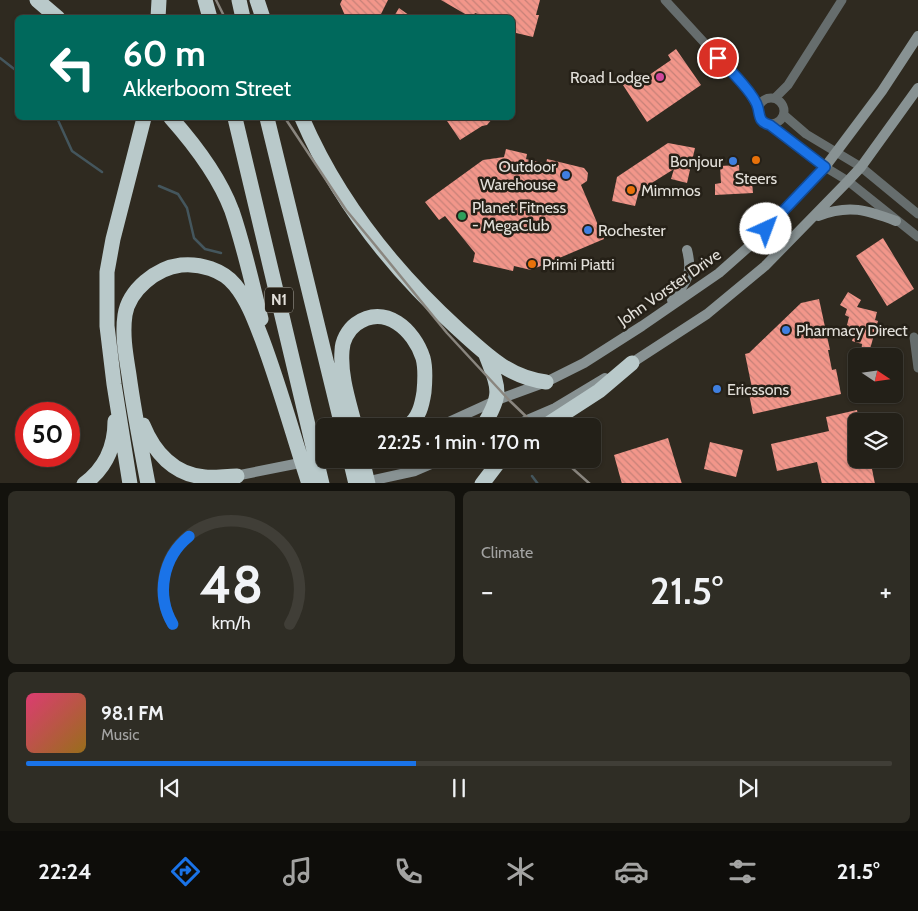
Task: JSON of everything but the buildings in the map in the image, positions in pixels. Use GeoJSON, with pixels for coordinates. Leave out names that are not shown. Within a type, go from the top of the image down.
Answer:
{"type":"FeatureCollection","features":[{"type":"Feature","properties":{"kind":"highway"},"geometry":{"type":"LineString","coordinates":[[37,0],[54,15]]}},
{"type":"Feature","properties":{"kind":"highway"},"geometry":{"type":"LineString","coordinates":[[158,15],[159,0]]}},
{"type":"Feature","properties":{"kind":"highway"},"geometry":{"type":"LineString","coordinates":[[205,0],[209,15]]}},
{"type":"Feature","properties":{"kind":"highway"},"geometry":{"type":"LineString","coordinates":[[239,0],[242,15]]}},
{"type":"Feature","properties":{"kind":"highway"},"geometry":{"type":"LineString","coordinates":[[257,0],[262,15]]}},
{"type":"Feature","properties":{"kind":"highway"},"geometry":{"type":"LineString","coordinates":[[173,120],[211,169],[231,210],[248,264],[274,369],[309,483]]}},
{"type":"Feature","properties":{"kind":"highway","name":"N1"},"geometry":{"type":"LineString","coordinates":[[234,120],[322,483]]}},
{"type":"Feature","properties":{"kind":"highway","name":"N1"},"geometry":{"type":"LineString","coordinates":[[267,120],[340,418]]}},
{"type":"Feature","properties":{"kind":"highway"},"geometry":{"type":"LineString","coordinates":[[303,120],[333,177],[372,236],[429,302],[486,355],[523,378],[546,382]]}},
{"type":"Feature","properties":{"kind":"highway"},"geometry":{"type":"LineString","coordinates":[[130,483],[107,326],[107,272],[113,238],[143,121]]}},
{"type":"Feature","properties":{"kind":"highway"},"geometry":{"type":"LineString","coordinates":[[148,483],[132,401],[124,336],[125,315],[128,307],[133,296],[146,281],[157,273],[178,265],[197,266],[219,271],[235,284],[245,300],[274,369]]}},
{"type":"Feature","properties":{"kind":"highway"},"geometry":{"type":"LineString","coordinates":[[352,418],[343,372],[343,344],[348,333],[356,324],[370,317],[377,317],[390,319],[400,324],[413,338],[422,357],[425,379],[422,400],[415,418]]}},
{"type":"Feature","properties":{"kind":"highway"},"geometry":{"type":"LineString","coordinates":[[486,355],[496,380],[497,400],[487,418]]}},
{"type":"Feature","properties":{"kind":"highway"},"geometry":{"type":"LineString","coordinates":[[557,418],[599,391],[632,363]]}},
{"type":"Feature","properties":{"kind":"highway"},"geometry":{"type":"LineString","coordinates":[[85,483],[101,468],[112,445],[115,426],[114,384]]}},
{"type":"Feature","properties":{"kind":"highway"},"geometry":{"type":"LineString","coordinates":[[132,401],[148,438],[158,454],[167,462],[190,474],[205,477],[236,476]]}},
{"type":"Feature","properties":{"kind":"highway"},"geometry":{"type":"LineString","coordinates":[[352,468],[356,483]]}},
{"type":"Feature","properties":{"kind":"highway"},"geometry":{"type":"LineString","coordinates":[[364,468],[368,483]]}},
{"type":"Feature","properties":{"kind":"highway"},"geometry":{"type":"LineString","coordinates":[[483,483],[494,468]]}},
{"type":"Feature","properties":{"kind":"main road","name":"John Vorster Drive"},"geometry":{"type":"LineString","coordinates":[[458,418],[497,400],[546,382],[584,363],[719,273],[754,242],[825,167],[882,91],[918,36]]}},
{"type":"Feature","properties":{"kind":"main road"},"geometry":{"type":"LineString","coordinates":[[532,418],[555,408],[632,363],[707,314],[765,266],[861,166],[918,88]]}},
{"type":"Feature","properties":{"kind":"main road"},"geometry":{"type":"LineString","coordinates":[[814,217],[832,211],[858,209],[896,221]]}},
{"type":"Feature","properties":{"kind":"main road"},"geometry":{"type":"LineString","coordinates":[[666,309],[688,277],[690,264],[687,250]]}},
{"type":"Feature","properties":{"kind":"main road"},"geometry":{"type":"LineString","coordinates":[[203,483],[316,460]]}},
{"type":"Feature","properties":{"kind":"main road"},"geometry":{"type":"LineString","coordinates":[[365,483],[422,468]]}},
{"type":"Feature","properties":{"kind":"street"},"geometry":{"type":"LineString","coordinates":[[665,0],[746,88],[758,108],[759,117],[762,121],[825,167],[848,181],[918,238]]}},
{"type":"Feature","properties":{"kind":"street"},"geometry":{"type":"LineString","coordinates":[[758,108],[760,104],[775,100],[788,85],[842,0]]}},
{"type":"Feature","properties":{"kind":"street"},"geometry":{"type":"LineString","coordinates":[[746,88],[775,100],[785,111],[779,122],[770,125]]}},
{"type":"Feature","properties":{"kind":"street"},"geometry":{"type":"LineString","coordinates":[[784,115],[799,129],[861,166],[918,214]]}},
{"type":"Feature","properties":{"kind":"street"},"geometry":{"type":"LineString","coordinates":[[914,337],[918,368]]}},
{"type":"Feature","properties":{"kind":"waterway"},"geometry":{"type":"LineString","coordinates":[[0,58],[15,70]]}},
{"type":"Feature","properties":{"kind":"waterway"},"geometry":{"type":"LineString","coordinates":[[58,120],[72,151],[102,172]]}},
{"type":"Feature","properties":{"kind":"waterway"},"geometry":{"type":"LineString","coordinates":[[159,186],[178,194],[187,208],[194,238],[205,249],[221,253]]}},
{"type":"Feature","properties":{"kind":"waterway"},"geometry":{"type":"LineString","coordinates":[[532,476],[537,483]]}},
{"type":"Feature","properties":{"kind":"railway"},"geometry":{"type":"LineString","coordinates":[[216,0],[224,15]]}},
{"type":"Feature","properties":{"kind":"railway"},"geometry":{"type":"LineString","coordinates":[[286,120],[346,210],[447,333],[528,418]]}},
{"type":"Feature","properties":{"kind":"railway"},"geometry":{"type":"LineString","coordinates":[[572,468],[589,483]]}},
{"type":"Feature","properties":{"kind":"place","name":"Road Lodge"},"geometry":{"type":"Point","coordinates":[660,77]}},
{"type":"Feature","properties":{"kind":"place","name":"Steers"},"geometry":{"type":"Point","coordinates":[756,160]}},
{"type":"Feature","properties":{"kind":"place","name":"Bonjour"},"geometry":{"type":"Point","coordinates":[733,161]}},
{"type":"Feature","properties":{"kind":"place","name":"Outdoor Warehouse"},"geometry":{"type":"Point","coordinates":[566,175]}},
{"type":"Feature","properties":{"kind":"place","name":"Mimmos"},"geometry":{"type":"Point","coordinates":[631,190]}},
{"type":"Feature","properties":{"kind":"place","name":"Planet Fitness - MegaClub"},"geometry":{"type":"Point","coordinates":[462,216]}},
{"type":"Feature","properties":{"kind":"place","name":"Rochester"},"geometry":{"type":"Point","coordinates":[588,230]}},
{"type":"Feature","properties":{"kind":"place","name":"Primi Piatti"},"geometry":{"type":"Point","coordinates":[532,264]}},
{"type":"Feature","properties":{"kind":"place","name":"Pharmacy Direct"},"geometry":{"type":"Point","coordinates":[786,330]}},
{"type":"Feature","properties":{"kind":"place","name":"Ericssons"},"geometry":{"type":"Point","coordinates":[717,389]}},
{"type":"Feature","properties":{"kind":"route"},"geometry":{"type":"LineString","coordinates":[[718,58],[746,88],[758,108],[759,117],[762,121],[825,167],[766,229]]}}]}
